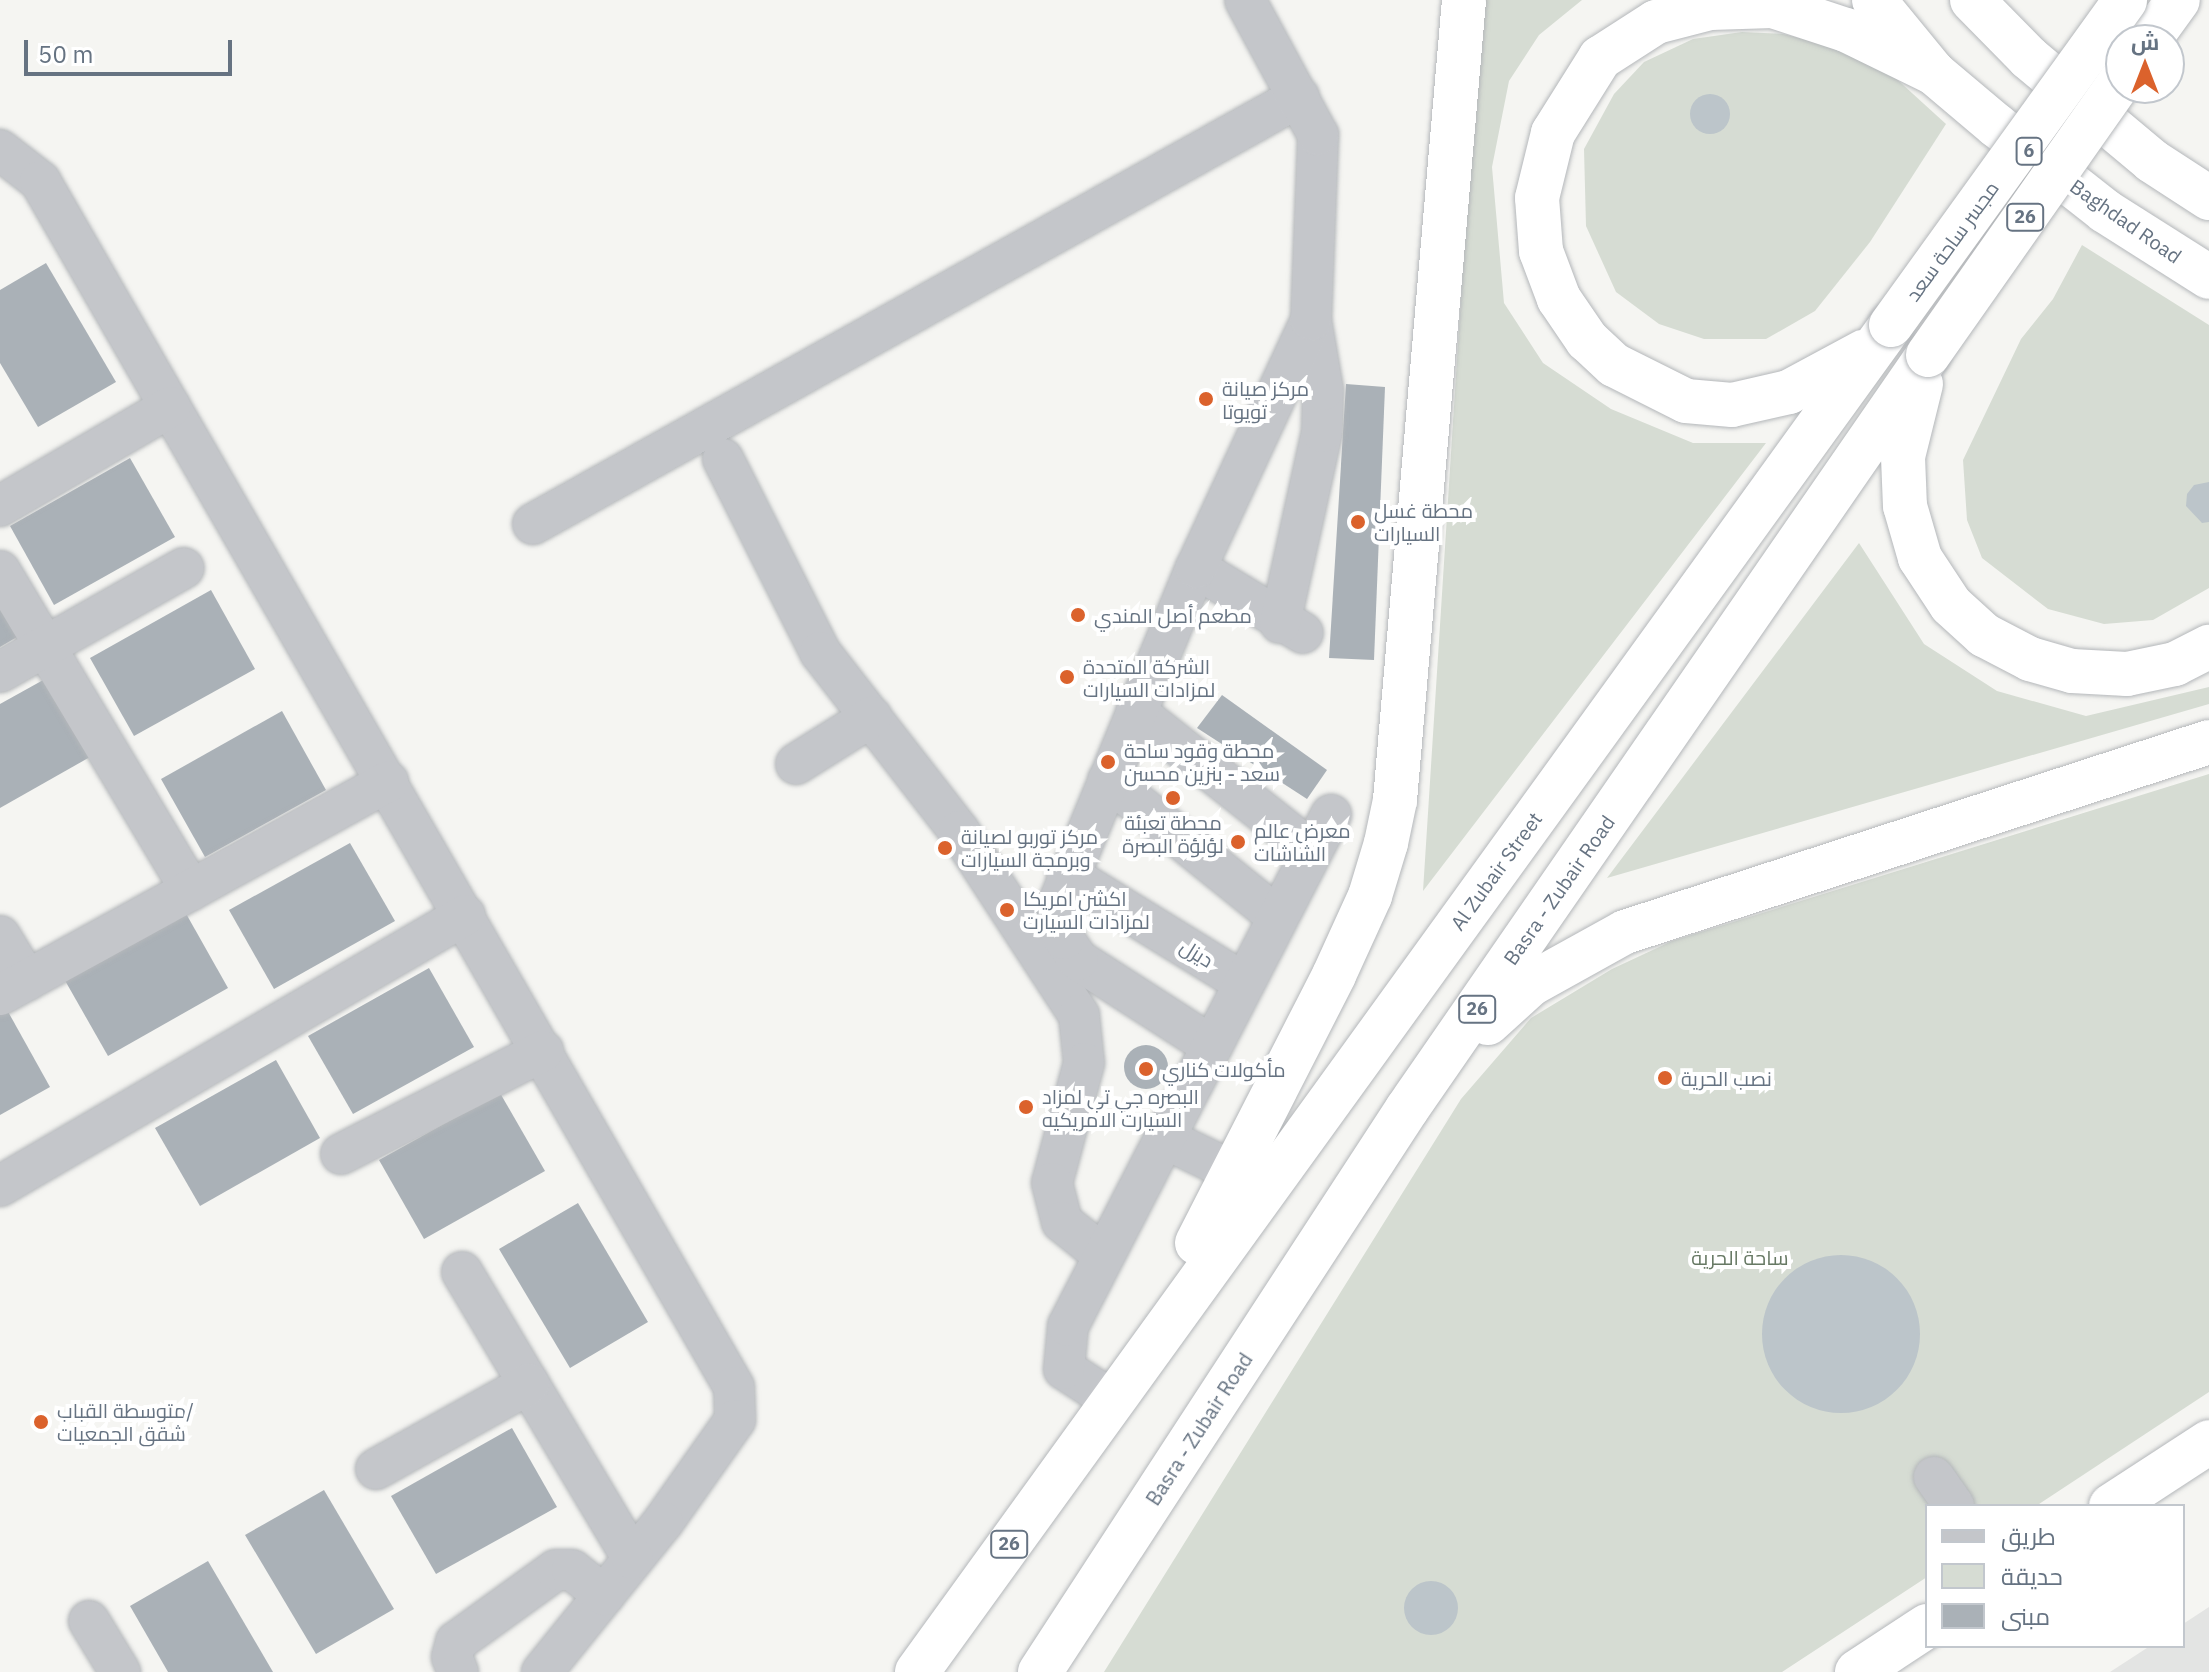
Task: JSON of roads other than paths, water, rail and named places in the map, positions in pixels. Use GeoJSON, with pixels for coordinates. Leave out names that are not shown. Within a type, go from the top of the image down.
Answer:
{"type":"FeatureCollection","features":[{"type":"Feature","properties":{"kind":"highway"},"geometry":{"type":"LineString","coordinates":[[1105,1407],[1236,1173],[1370,896],[1395,800],[1464,0]]}},
{"type":"Feature","properties":{"kind":"highway","name":"Baghdad Road"},"geometry":{"type":"LineString","coordinates":[[1874,0],[1934,73],[2105,211],[2208,277]]}},
{"type":"Feature","properties":{"kind":"highway"},"geometry":{"type":"LineString","coordinates":[[1972,0],[2029,58],[2152,161],[2209,198]]}},
{"type":"Feature","properties":{"kind":"highway","name":"مجسر ساحة سعد"},"geometry":{"type":"LineString","coordinates":[[1891,325],[2125,0]]}},
{"type":"Feature","properties":{"kind":"highway"},"geometry":{"type":"LineString","coordinates":[[1891,325],[1857,358],[1789,392],[1732,405],[1686,401],[1614,365],[1587,340],[1559,299],[1541,251],[1537,198],[1553,133],[1569,101],[1600,58],[1656,22],[1710,8],[1773,6],[1846,30],[1934,73]]}},
{"type":"Feature","properties":{"kind":"highway","name":"26"},"geometry":{"type":"LineString","coordinates":[[1928,355],[2105,103]]}},
{"type":"Feature","properties":{"kind":"highway","name":"Al Zubair Street"},"geometry":{"type":"LineString","coordinates":[[1105,1407],[1891,325]]}},
{"type":"Feature","properties":{"kind":"highway"},"geometry":{"type":"LineString","coordinates":[[1928,355],[1903,457],[1905,506],[1920,558],[1951,605],[1984,635],[2030,659],[2072,671],[2127,674],[2175,664],[2209,647]]}},
{"type":"Feature","properties":{"kind":"highway","name":"Basra - Zubair Road"},"geometry":{"type":"LineString","coordinates":[[1040,1672],[1407,1109],[1928,355]]}},
{"type":"Feature","properties":{"kind":"highway"},"geometry":{"type":"LineString","coordinates":[[1407,1109],[1479,1031],[1531,984],[1625,932],[2209,742]]}},
{"type":"Feature","properties":{"kind":"highway","name":"26"},"geometry":{"type":"LineString","coordinates":[[917,1672],[1105,1407]]}},
{"type":"Feature","properties":{"kind":"highway"},"geometry":{"type":"LineString","coordinates":[[2114,1504],[2209,1442]]}},
{"type":"Feature","properties":{"kind":"highway"},"geometry":{"type":"LineString","coordinates":[[1857,1672],[1925,1627]]}},
{"type":"Feature","properties":{"kind":"street"},"geometry":{"type":"LineString","coordinates":[[1196,568],[1291,628],[1322,432],[1323,390],[1311,320],[1318,135],[1245,0]]}},
{"type":"Feature","properties":{"kind":"street"},"geometry":{"type":"LineString","coordinates":[[533,524],[1299,97]]}},
{"type":"Feature","properties":{"kind":"street"},"geometry":{"type":"LineString","coordinates":[[0,150],[40,181],[734,1387],[735,1420],[633,1559],[542,1672]]}},
{"type":"Feature","properties":{"kind":"street"},"geometry":{"type":"LineString","coordinates":[[1212,1046],[1078,960],[1064,939],[1058,916],[1067,874],[1196,568],[1311,320]]}},
{"type":"Feature","properties":{"kind":"street"},"geometry":{"type":"LineString","coordinates":[[0,506],[170,407]]}},
{"type":"Feature","properties":{"kind":"street"},"geometry":{"type":"LineString","coordinates":[[723,459],[820,652],[974,853],[1079,1015],[1084,1063],[1052,1183],[1062,1222],[1102,1254]]}},
{"type":"Feature","properties":{"kind":"street"},"geometry":{"type":"LineString","coordinates":[[0,672],[184,568]]}},
{"type":"Feature","properties":{"kind":"street"},"geometry":{"type":"LineString","coordinates":[[0,571],[191,890]]}},
{"type":"Feature","properties":{"kind":"street"},"geometry":{"type":"LineString","coordinates":[[1136,712],[1312,851]]}},
{"type":"Feature","properties":{"kind":"street"},"geometry":{"type":"LineString","coordinates":[[796,764],[871,717]]}},
{"type":"Feature","properties":{"kind":"street"},"geometry":{"type":"LineString","coordinates":[[1108,780],[1278,917]]}},
{"type":"Feature","properties":{"kind":"street"},"geometry":{"type":"LineString","coordinates":[[0,936],[13,988],[388,782]]}},
{"type":"Feature","properties":{"kind":"street"},"geometry":{"type":"LineString","coordinates":[[1105,1407],[1064,1369],[1062,1354],[1068,1326],[1102,1254],[1331,815]]}},
{"type":"Feature","properties":{"kind":"street","name":"ديزل"},"geometry":{"type":"LineString","coordinates":[[1067,874],[1244,983]]}},
{"type":"Feature","properties":{"kind":"street"},"geometry":{"type":"LineString","coordinates":[[0,1186],[465,915]]}},
{"type":"Feature","properties":{"kind":"street"},"geometry":{"type":"LineString","coordinates":[[341,1154],[543,1051]]}},
{"type":"Feature","properties":{"kind":"street"},"geometry":{"type":"LineString","coordinates":[[1164,1138],[1236,1173]]}},
{"type":"Feature","properties":{"kind":"street"},"geometry":{"type":"LineString","coordinates":[[462,1272],[633,1559]]}},
{"type":"Feature","properties":{"kind":"street"},"geometry":{"type":"LineString","coordinates":[[376,1469],[529,1384]]}},
{"type":"Feature","properties":{"kind":"street"},"geometry":{"type":"LineString","coordinates":[[458,1672],[452,1657],[456,1642],[556,1570],[572,1570],[604,1595]]}},
{"type":"Feature","properties":{"kind":"street"},"geometry":{"type":"LineString","coordinates":[[89,1621],[120,1672]]}},
{"type":"Feature","properties":{"kind":"place","name":"مركز صيانة تويوتا"},"geometry":{"type":"Point","coordinates":[1206,399]}},
{"type":"Feature","properties":{"kind":"place","name":"محطة غسل السيارات"},"geometry":{"type":"Point","coordinates":[1358,522]}},
{"type":"Feature","properties":{"kind":"place","name":"مطعم أصل المندي"},"geometry":{"type":"Point","coordinates":[1078,615]}},
{"type":"Feature","properties":{"kind":"place","name":"الشركة المتحدة لمزادات السيارات"},"geometry":{"type":"Point","coordinates":[1067,677]}},
{"type":"Feature","properties":{"kind":"place","name":"محطة وقود ساحة سعد - بنزين محسن"},"geometry":{"type":"Point","coordinates":[1108,762]}},
{"type":"Feature","properties":{"kind":"place","name":"محطة تعبئة لؤلؤة البصرة"},"geometry":{"type":"Point","coordinates":[1173,798]}},
{"type":"Feature","properties":{"kind":"place","name":"معرض عالم الشاشات"},"geometry":{"type":"Point","coordinates":[1238,842]}},
{"type":"Feature","properties":{"kind":"place","name":"مركز توربو لصيانة وبرمجة السيارات"},"geometry":{"type":"Point","coordinates":[945,848]}},
{"type":"Feature","properties":{"kind":"place","name":"اكشن امريكا لمزادات السيارت"},"geometry":{"type":"Point","coordinates":[1007,910]}},
{"type":"Feature","properties":{"kind":"place","name":"مأكولات كناري"},"geometry":{"type":"Point","coordinates":[1146,1069]}},
{"type":"Feature","properties":{"kind":"place","name":"نصب الحرية"},"geometry":{"type":"Point","coordinates":[1665,1078]}},
{"type":"Feature","properties":{"kind":"place","name":"البصره جي تي لمزاد السيارت الامريكيه"},"geometry":{"type":"Point","coordinates":[1026,1107]}},
{"type":"Feature","properties":{"kind":"place","name":"متوسطة القباب/ شقق الجمعيات"},"geometry":{"type":"Point","coordinates":[41,1422]}},
{"type":"Feature","properties":{"kind":"park label","name":"ساحة الحرية"},"geometry":{"type":"Point","coordinates":[1740,1257]}}]}
